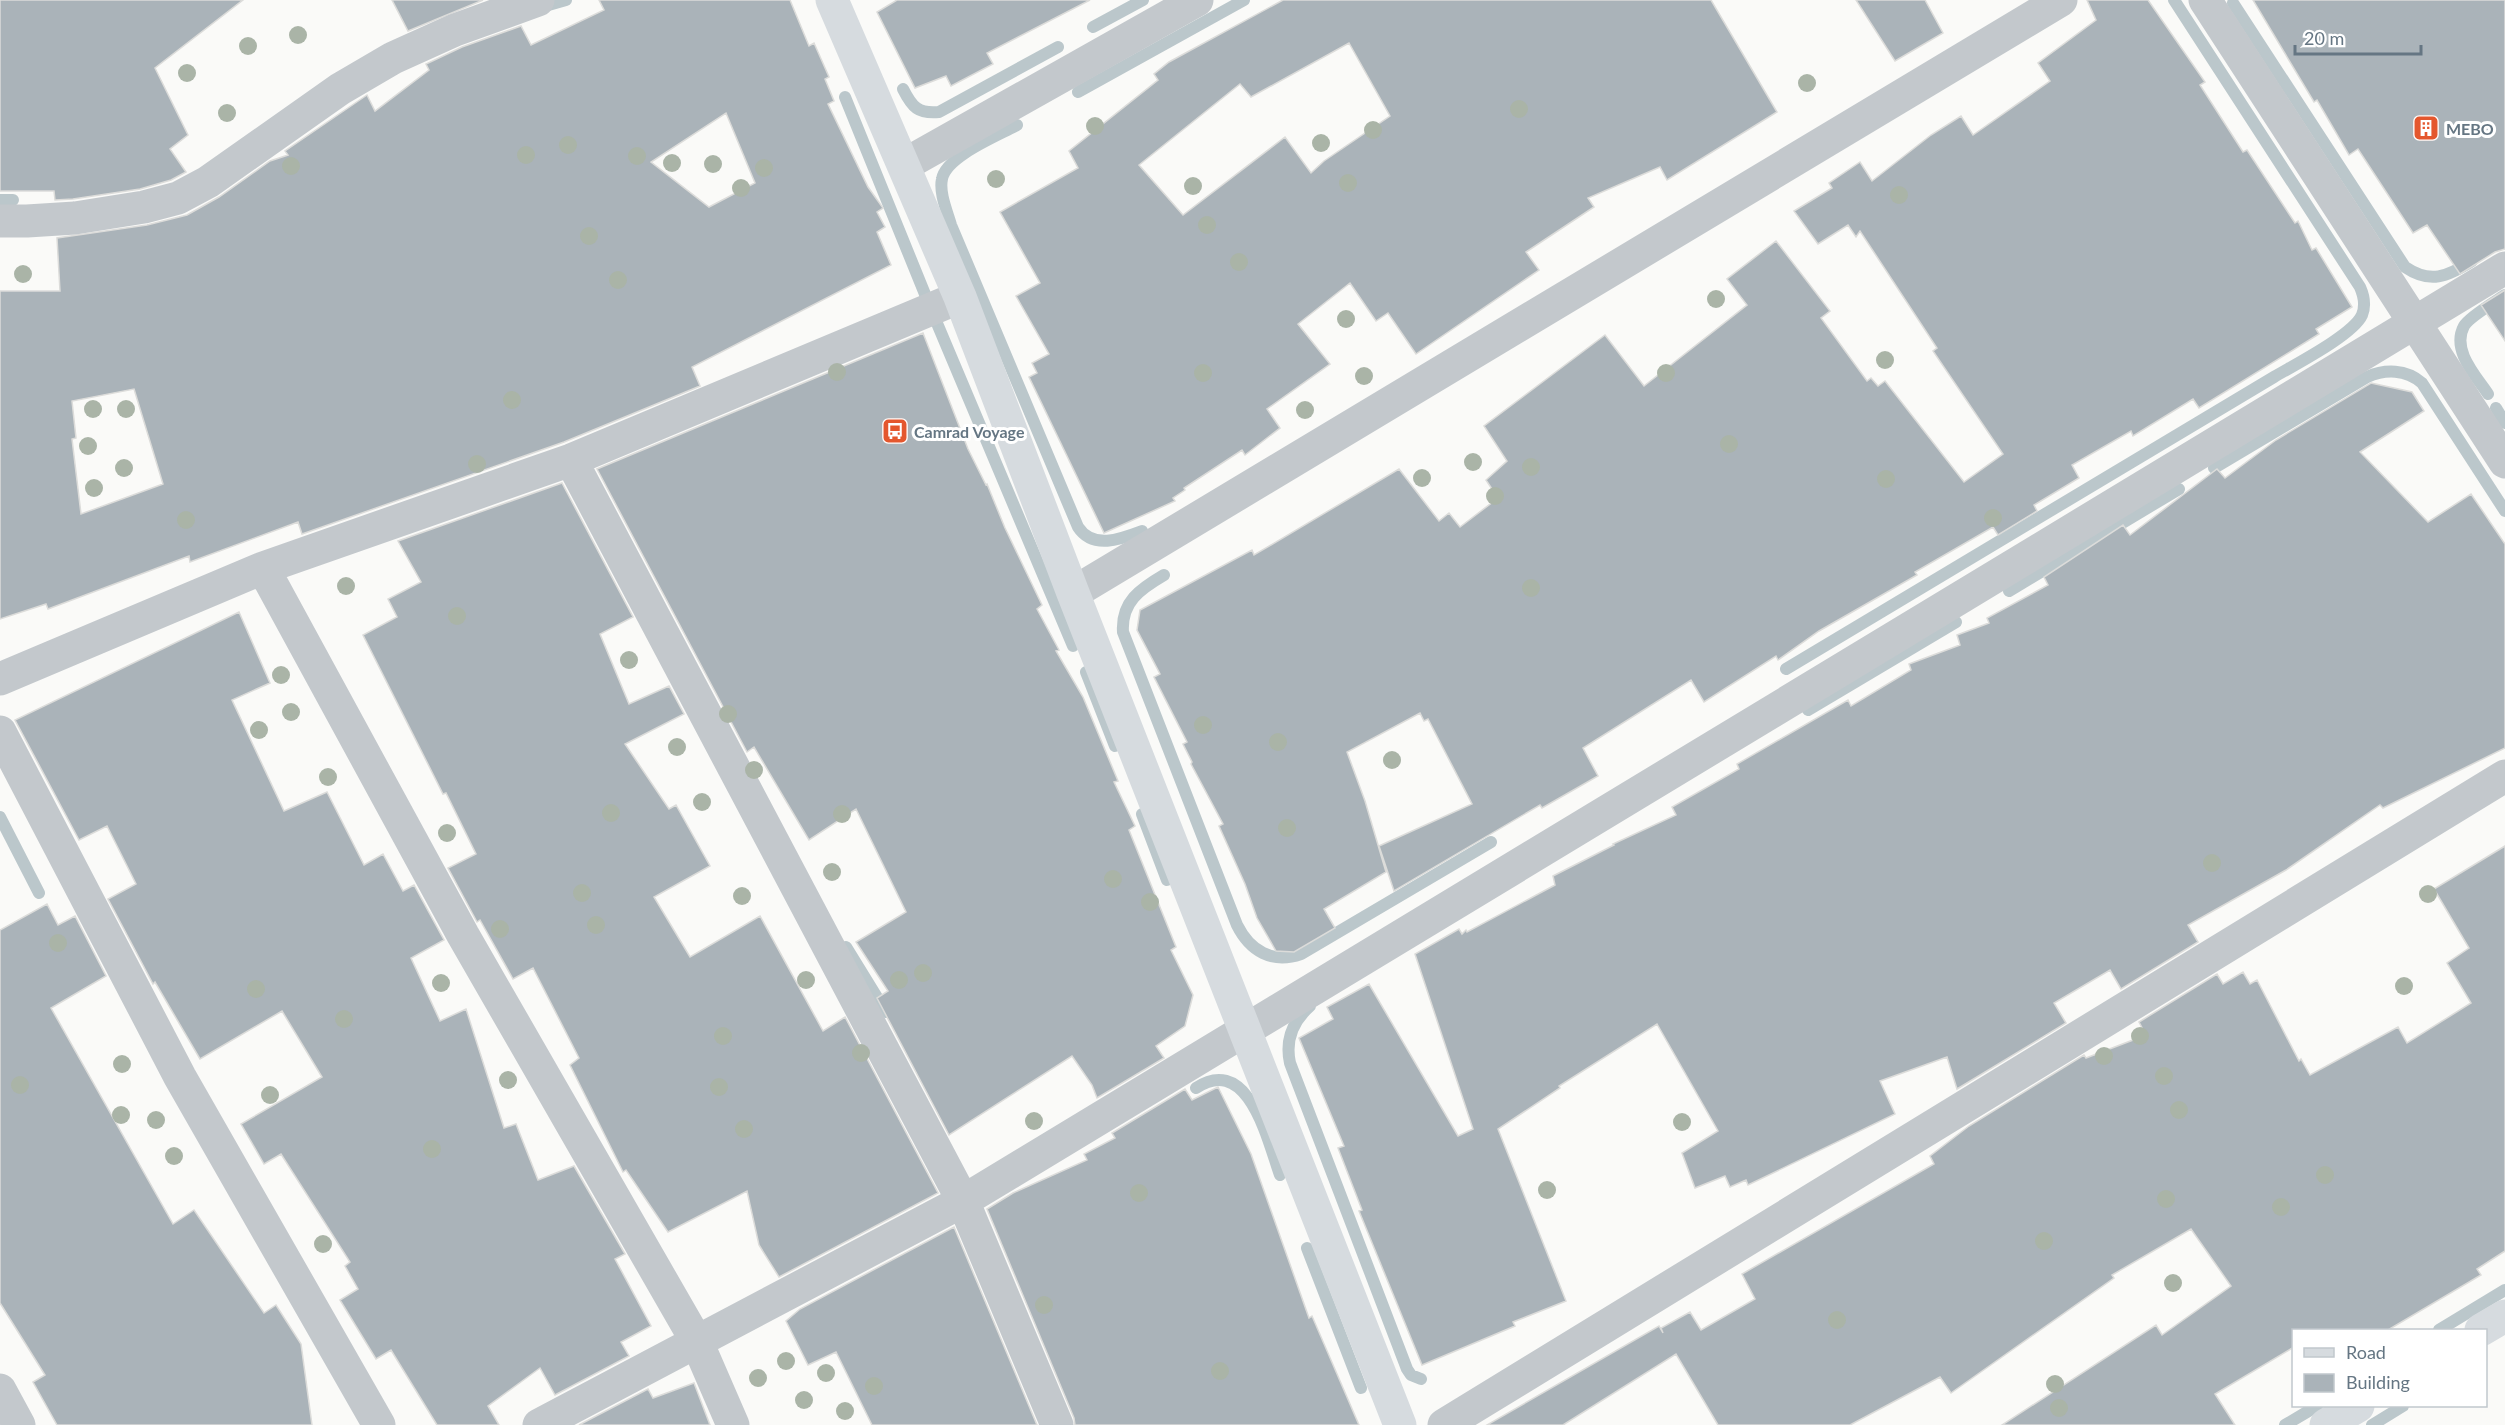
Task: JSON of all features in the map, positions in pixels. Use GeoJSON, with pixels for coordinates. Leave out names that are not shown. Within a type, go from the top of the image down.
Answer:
{"type":"FeatureCollection","features":[{"type":"Feature","properties":{"kind":"street"},"geometry":{"type":"LineString","coordinates":[[0,221],[75,218],[144,207],[178,198],[208,182],[340,89],[393,58],[455,30],[538,0]]}},
{"type":"Feature","properties":{"kind":"street"},"geometry":{"type":"LineString","coordinates":[[832,0],[960,297],[1073,593],[1400,1425]]}},
{"type":"Feature","properties":{"kind":"street"},"geometry":{"type":"LineString","coordinates":[[904,165],[1197,0]]}},
{"type":"Feature","properties":{"kind":"street"},"geometry":{"type":"LineString","coordinates":[[1073,593],[2061,0]]}},
{"type":"Feature","properties":{"kind":"street"},"geometry":{"type":"LineString","coordinates":[[2205,0],[2505,462]]}},
{"type":"Feature","properties":{"kind":"street"},"geometry":{"type":"LineString","coordinates":[[539,1425],[963,1201],[2505,268]]}},
{"type":"Feature","properties":{"kind":"street"},"geometry":{"type":"LineString","coordinates":[[0,679],[263,568],[571,460],[960,297]]}},
{"type":"Feature","properties":{"kind":"street"},"geometry":{"type":"LineString","coordinates":[[571,460],[963,1201],[1058,1425]]}},
{"type":"Feature","properties":{"kind":"street"},"geometry":{"type":"LineString","coordinates":[[263,568],[463,935],[697,1341],[733,1425]]}},
{"type":"Feature","properties":{"kind":"street"},"geometry":{"type":"LineString","coordinates":[[0,732],[180,1077],[379,1425]]}},
{"type":"Feature","properties":{"kind":"street"},"geometry":{"type":"LineString","coordinates":[[1444,1425],[2505,776]]}},
{"type":"Feature","properties":{"kind":"street"},"geometry":{"type":"LineString","coordinates":[[2483,1329],[2505,1316]]}},
{"type":"Feature","properties":{"kind":"street"},"geometry":{"type":"LineString","coordinates":[[0,1390],[19,1425]]}},
{"type":"Feature","properties":{"kind":"street"},"geometry":{"type":"LineString","coordinates":[[2326,1425],[2356,1407]]}},
{"type":"Feature","properties":{"kind":"building"},"geometry":{"type":"Polygon","coordinates":[[[0,0],[243,0],[155,68],[188,135],[170,149],[186,172],[171,180],[140,189],[73,199],[55,200],[54,191],[0,191],[0,0]]]}},
{"type":"Feature","properties":{"kind":"building"},"geometry":{"type":"Polygon","coordinates":[[[392,0],[483,0],[408,31],[392,0]]]}},
{"type":"Feature","properties":{"kind":"building"},"geometry":{"type":"Polygon","coordinates":[[[599,0],[790,0],[809,46],[814,43],[829,77],[825,79],[834,101],[828,104],[868,187],[883,208],[877,212],[885,227],[877,232],[891,265],[692,367],[700,386],[564,442],[302,534],[298,522],[190,562],[189,556],[48,609],[46,604],[0,619],[0,291],[60,291],[57,238],[147,225],[187,215],[219,197],[270,161],[288,155],[285,151],[367,95],[375,111],[429,70],[426,64],[462,47],[521,26],[531,45],[604,10],[599,0]],[[726,113],[651,162],[709,207],[755,183],[726,113]],[[134,389],[72,401],[76,438],[72,439],[81,514],[163,484],[134,389]]]}},
{"type":"Feature","properties":{"kind":"building"},"geometry":{"type":"Polygon","coordinates":[[[897,0],[1090,0],[987,53],[993,64],[951,86],[946,76],[915,88],[877,12],[897,0]]]}},
{"type":"Feature","properties":{"kind":"building"},"geometry":{"type":"Polygon","coordinates":[[[1283,0],[1711,0],[1777,112],[1667,180],[1660,167],[1588,198],[1594,207],[1526,252],[1539,270],[1416,354],[1388,313],[1376,321],[1350,283],[1298,324],[1330,364],[1267,409],[1280,428],[1245,455],[1242,450],[1184,488],[1185,490],[1173,498],[1175,501],[1104,533],[1029,377],[1037,373],[1032,363],[1049,354],[1016,296],[1040,283],[1000,212],[1078,168],[1069,151],[1158,80],[1154,74],[1169,62],[1283,0]],[[1349,43],[1251,97],[1240,84],[1139,165],[1183,215],[1285,137],[1311,173],[1324,161],[1390,116],[1349,43]]]}},
{"type":"Feature","properties":{"kind":"building"},"geometry":{"type":"Polygon","coordinates":[[[1856,0],[1925,0],[1943,33],[1895,61],[1856,0]]]}},
{"type":"Feature","properties":{"kind":"building"},"geometry":{"type":"Polygon","coordinates":[[[2087,0],[2148,0],[2205,82],[2200,85],[2243,152],[2247,150],[2295,223],[2298,221],[2312,250],[2316,248],[2352,307],[2316,329],[2319,334],[2199,408],[2193,399],[2133,436],[2131,431],[2072,465],[2079,478],[2034,505],[2037,511],[1998,535],[1993,527],[1915,572],[1917,575],[1819,631],[1778,660],[1776,656],[1704,702],[1691,680],[1583,748],[1598,776],[1542,808],[1540,805],[1394,891],[1379,846],[1472,804],[1428,719],[1424,721],[1420,713],[1347,752],[1365,801],[1386,872],[1324,909],[1335,928],[1294,952],[1276,951],[1257,918],[1245,884],[1219,826],[1223,824],[1191,764],[1183,744],[1187,742],[1154,677],[1160,674],[1137,630],[1140,610],[1252,550],[1254,555],[1399,469],[1439,521],[1449,513],[1460,527],[1498,498],[1486,480],[1507,461],[1484,426],[1605,335],[1644,386],[1747,305],[1727,279],[1776,241],[1830,311],[1821,318],[1867,381],[1871,378],[1878,386],[1885,381],[1964,482],[2003,454],[1933,351],[1937,348],[1860,231],[1856,237],[1848,225],[1818,244],[1794,211],[1832,188],[1829,183],[1860,162],[1872,181],[1931,135],[1961,116],[1973,135],[2050,81],[2038,63],[2096,20],[2087,0]]]}},
{"type":"Feature","properties":{"kind":"building","name":"MEBO"},"geometry":{"type":"Polygon","coordinates":[[[2253,0],[2505,0],[2505,249],[2495,252],[2460,274],[2427,225],[2413,233],[2358,149],[2349,155],[2317,100],[2314,102],[2253,0]]]}},
{"type":"Feature","properties":{"kind":"building"},"geometry":{"type":"Polygon","coordinates":[[[2505,290],[2505,341],[2481,305],[2505,290]]]}},
{"type":"Feature","properties":{"kind":"building"},"geometry":{"type":"Polygon","coordinates":[[[923,333],[968,449],[987,484],[1005,528],[1042,605],[1037,609],[1059,650],[1056,651],[1083,697],[1118,781],[1114,782],[1135,826],[1129,830],[1176,947],[1171,950],[1193,995],[1185,1026],[1156,1046],[1164,1058],[1097,1098],[1092,1085],[1072,1056],[949,1135],[877,998],[888,991],[856,942],[906,912],[856,809],[809,840],[754,747],[747,752],[597,469],[923,333]]]}},
{"type":"Feature","properties":{"kind":"building"},"geometry":{"type":"Polygon","coordinates":[[[2371,383],[2412,392],[2424,411],[2360,452],[2428,522],[2471,494],[2505,544],[2505,748],[2383,808],[2380,805],[2286,870],[2188,925],[2198,942],[2121,989],[2110,970],[2054,1003],[2066,1023],[1957,1089],[1947,1057],[1880,1081],[1895,1114],[1748,1185],[1746,1180],[1730,1187],[1725,1176],[1695,1188],[1682,1153],[1718,1131],[1657,1024],[1559,1086],[1560,1088],[1498,1129],[1566,1301],[1513,1322],[1515,1326],[1422,1365],[1359,1211],[1362,1210],[1338,1148],[1344,1146],[1299,1038],[1333,1019],[1327,1007],[1369,984],[1458,1136],[1473,1129],[1415,954],[1459,929],[1462,934],[1466,930],[1467,932],[1555,885],[1553,876],[1613,844],[1676,815],[1672,807],[1739,769],[1737,764],[1848,700],[1851,706],[1911,670],[1909,664],[1960,645],[1957,635],[1989,623],[1987,618],[2048,585],[2044,577],[2123,525],[2130,535],[2217,469],[2225,478],[2276,440],[2371,383]]]}},
{"type":"Feature","properties":{"kind":"building"},"geometry":{"type":"Polygon","coordinates":[[[562,483],[633,617],[600,634],[629,704],[669,686],[684,714],[625,744],[669,809],[676,805],[710,866],[654,897],[690,957],[760,916],[823,1031],[845,1017],[938,1193],[779,1277],[759,1245],[747,1191],[668,1232],[626,1170],[623,1172],[570,1065],[579,1058],[533,968],[513,979],[480,920],[477,922],[448,868],[476,854],[446,793],[443,794],[363,635],[397,617],[388,599],[421,582],[398,541],[562,483]]]}},
{"type":"Feature","properties":{"kind":"building"},"geometry":{"type":"Polygon","coordinates":[[[239,612],[270,683],[232,700],[284,811],[327,792],[364,865],[383,854],[403,891],[414,885],[444,940],[411,958],[440,1021],[466,1009],[504,1128],[516,1124],[538,1180],[574,1166],[625,1254],[615,1259],[651,1326],[621,1342],[629,1356],[555,1395],[540,1368],[488,1406],[499,1425],[437,1425],[391,1350],[376,1359],[340,1300],[358,1289],[345,1266],[350,1262],[281,1154],[264,1164],[241,1124],[322,1077],[282,1011],[200,1059],[155,982],[153,984],[108,899],[136,884],[107,826],[79,840],[15,720],[239,612]]]}},
{"type":"Feature","properties":{"kind":"building"},"geometry":{"type":"Polygon","coordinates":[[[2505,846],[2505,1251],[2477,1269],[2481,1275],[2390,1329],[2292,1329],[2292,1348],[2215,1394],[2235,1425],[2002,1425],[2156,1325],[2162,1335],[2231,1286],[2191,1229],[2112,1275],[2114,1278],[1951,1393],[1940,1377],[1850,1425],[1718,1425],[1676,1354],[1563,1425],[1487,1425],[1659,1326],[1663,1333],[1661,1328],[1690,1312],[1701,1330],[1755,1299],[1742,1274],[1934,1164],[1930,1156],[1969,1126],[2084,1055],[2086,1058],[2146,1035],[2139,1022],[2217,974],[2223,984],[2243,972],[2250,984],[2257,980],[2299,1061],[2301,1059],[2310,1075],[2398,1027],[2407,1043],[2471,1003],[2447,963],[2469,948],[2434,889],[2505,846]]]}},
{"type":"Feature","properties":{"kind":"building"},"geometry":{"type":"Polygon","coordinates":[[[47,904],[58,925],[75,916],[106,976],[51,1008],[173,1224],[194,1210],[264,1313],[276,1305],[301,1344],[312,1425],[57,1425],[33,1382],[45,1375],[0,1303],[0,930],[47,904]]]}},
{"type":"Feature","properties":{"kind":"building"},"geometry":{"type":"Polygon","coordinates":[[[1218,1087],[1251,1154],[1309,1318],[1312,1316],[1359,1425],[1075,1425],[987,1209],[1013,1193],[1087,1160],[1084,1154],[1115,1138],[1112,1133],[1185,1089],[1192,1100],[1218,1087]]]}},
{"type":"Feature","properties":{"kind":"building"},"geometry":{"type":"Polygon","coordinates":[[[954,1227],[1037,1425],[872,1425],[836,1352],[808,1365],[786,1321],[800,1309],[954,1227]]]}},
{"type":"Feature","properties":{"kind":"building"},"geometry":{"type":"Polygon","coordinates":[[[694,1383],[710,1425],[579,1425],[648,1389],[653,1398],[694,1383]]]}},
{"type":"Feature","properties":{"kind":"waterway"},"geometry":{"type":"LineString","coordinates":[[538,8],[566,0]]}},
{"type":"Feature","properties":{"kind":"waterway"},"geometry":{"type":"LineString","coordinates":[[1093,27],[1143,0]]}},
{"type":"Feature","properties":{"kind":"waterway"},"geometry":{"type":"LineString","coordinates":[[1078,92],[1244,0]]}},
{"type":"Feature","properties":{"kind":"waterway"},"geometry":{"type":"LineString","coordinates":[[1786,669],[2322,349],[2347,331],[2362,315],[2364,301],[2360,287],[2174,0]]}},
{"type":"Feature","properties":{"kind":"waterway"},"geometry":{"type":"LineString","coordinates":[[2233,3],[2405,267],[2431,277],[2454,271],[2472,261]]}},
{"type":"Feature","properties":{"kind":"waterway"},"geometry":{"type":"LineString","coordinates":[[903,89],[916,108],[926,112],[939,112],[1058,47]]}},
{"type":"Feature","properties":{"kind":"waterway"},"geometry":{"type":"LineString","coordinates":[[845,97],[931,309],[1073,646]]}},
{"type":"Feature","properties":{"kind":"waterway"},"geometry":{"type":"LineString","coordinates":[[1017,125],[986,140],[953,162],[942,179],[942,196],[951,225],[1078,527],[1091,538],[1108,541],[1142,531]]}},
{"type":"Feature","properties":{"kind":"waterway"},"geometry":{"type":"LineString","coordinates":[[0,200],[13,200]]}},
{"type":"Feature","properties":{"kind":"waterway"},"geometry":{"type":"LineString","coordinates":[[2488,394],[2467,362],[2463,353],[2461,335],[2464,326],[2471,318],[2505,295]]}},
{"type":"Feature","properties":{"kind":"waterway"},"geometry":{"type":"LineString","coordinates":[[2214,468],[2367,377],[2388,372],[2402,373],[2422,383],[2505,511]]}},
{"type":"Feature","properties":{"kind":"waterway"},"geometry":{"type":"LineString","coordinates":[[2496,408],[2505,423]]}},
{"type":"Feature","properties":{"kind":"waterway"},"geometry":{"type":"LineString","coordinates":[[2009,591],[2179,489]]}},
{"type":"Feature","properties":{"kind":"waterway"},"geometry":{"type":"LineString","coordinates":[[1164,575],[1140,591],[1129,604],[1125,612],[1123,632],[1237,925],[1248,942],[1255,948],[1271,956],[1290,957],[1301,954],[1491,842]]}},
{"type":"Feature","properties":{"kind":"waterway"},"geometry":{"type":"LineString","coordinates":[[1808,710],[1956,622]]}},
{"type":"Feature","properties":{"kind":"waterway"},"geometry":{"type":"LineString","coordinates":[[1086,672],[1115,746]]}},
{"type":"Feature","properties":{"kind":"waterway"},"geometry":{"type":"LineString","coordinates":[[1142,814],[1167,880]]}},
{"type":"Feature","properties":{"kind":"waterway"},"geometry":{"type":"LineString","coordinates":[[0,817],[39,893]]}},
{"type":"Feature","properties":{"kind":"waterway"},"geometry":{"type":"LineString","coordinates":[[846,947],[886,1012]]}},
{"type":"Feature","properties":{"kind":"waterway"},"geometry":{"type":"LineString","coordinates":[[1310,1006],[1299,1018],[1292,1032],[1289,1046],[1290,1063],[1407,1369],[1411,1375],[1421,1379]]}},
{"type":"Feature","properties":{"kind":"waterway"},"geometry":{"type":"LineString","coordinates":[[1196,1088],[1214,1080],[1230,1082],[1243,1091],[1262,1124],[1280,1175]]}},
{"type":"Feature","properties":{"kind":"waterway"},"geometry":{"type":"LineString","coordinates":[[1307,1248],[1361,1388]]}},
{"type":"Feature","properties":{"kind":"waterway"},"geometry":{"type":"LineString","coordinates":[[2441,1329],[2505,1290]]}},
{"type":"Feature","properties":{"kind":"waterway"},"geometry":{"type":"LineString","coordinates":[[2285,1425],[2315,1407]]}},
{"type":"Feature","properties":{"kind":"waterway"},"geometry":{"type":"LineString","coordinates":[[2372,1425],[2401,1407]]}},
{"type":"Feature","properties":{"kind":"place","name":"MEBO"},"geometry":{"type":"Point","coordinates":[2426,128]}},
{"type":"Feature","properties":{"kind":"place","name":"Camrad Voyage"},"geometry":{"type":"Point","coordinates":[895,431]}}]}
